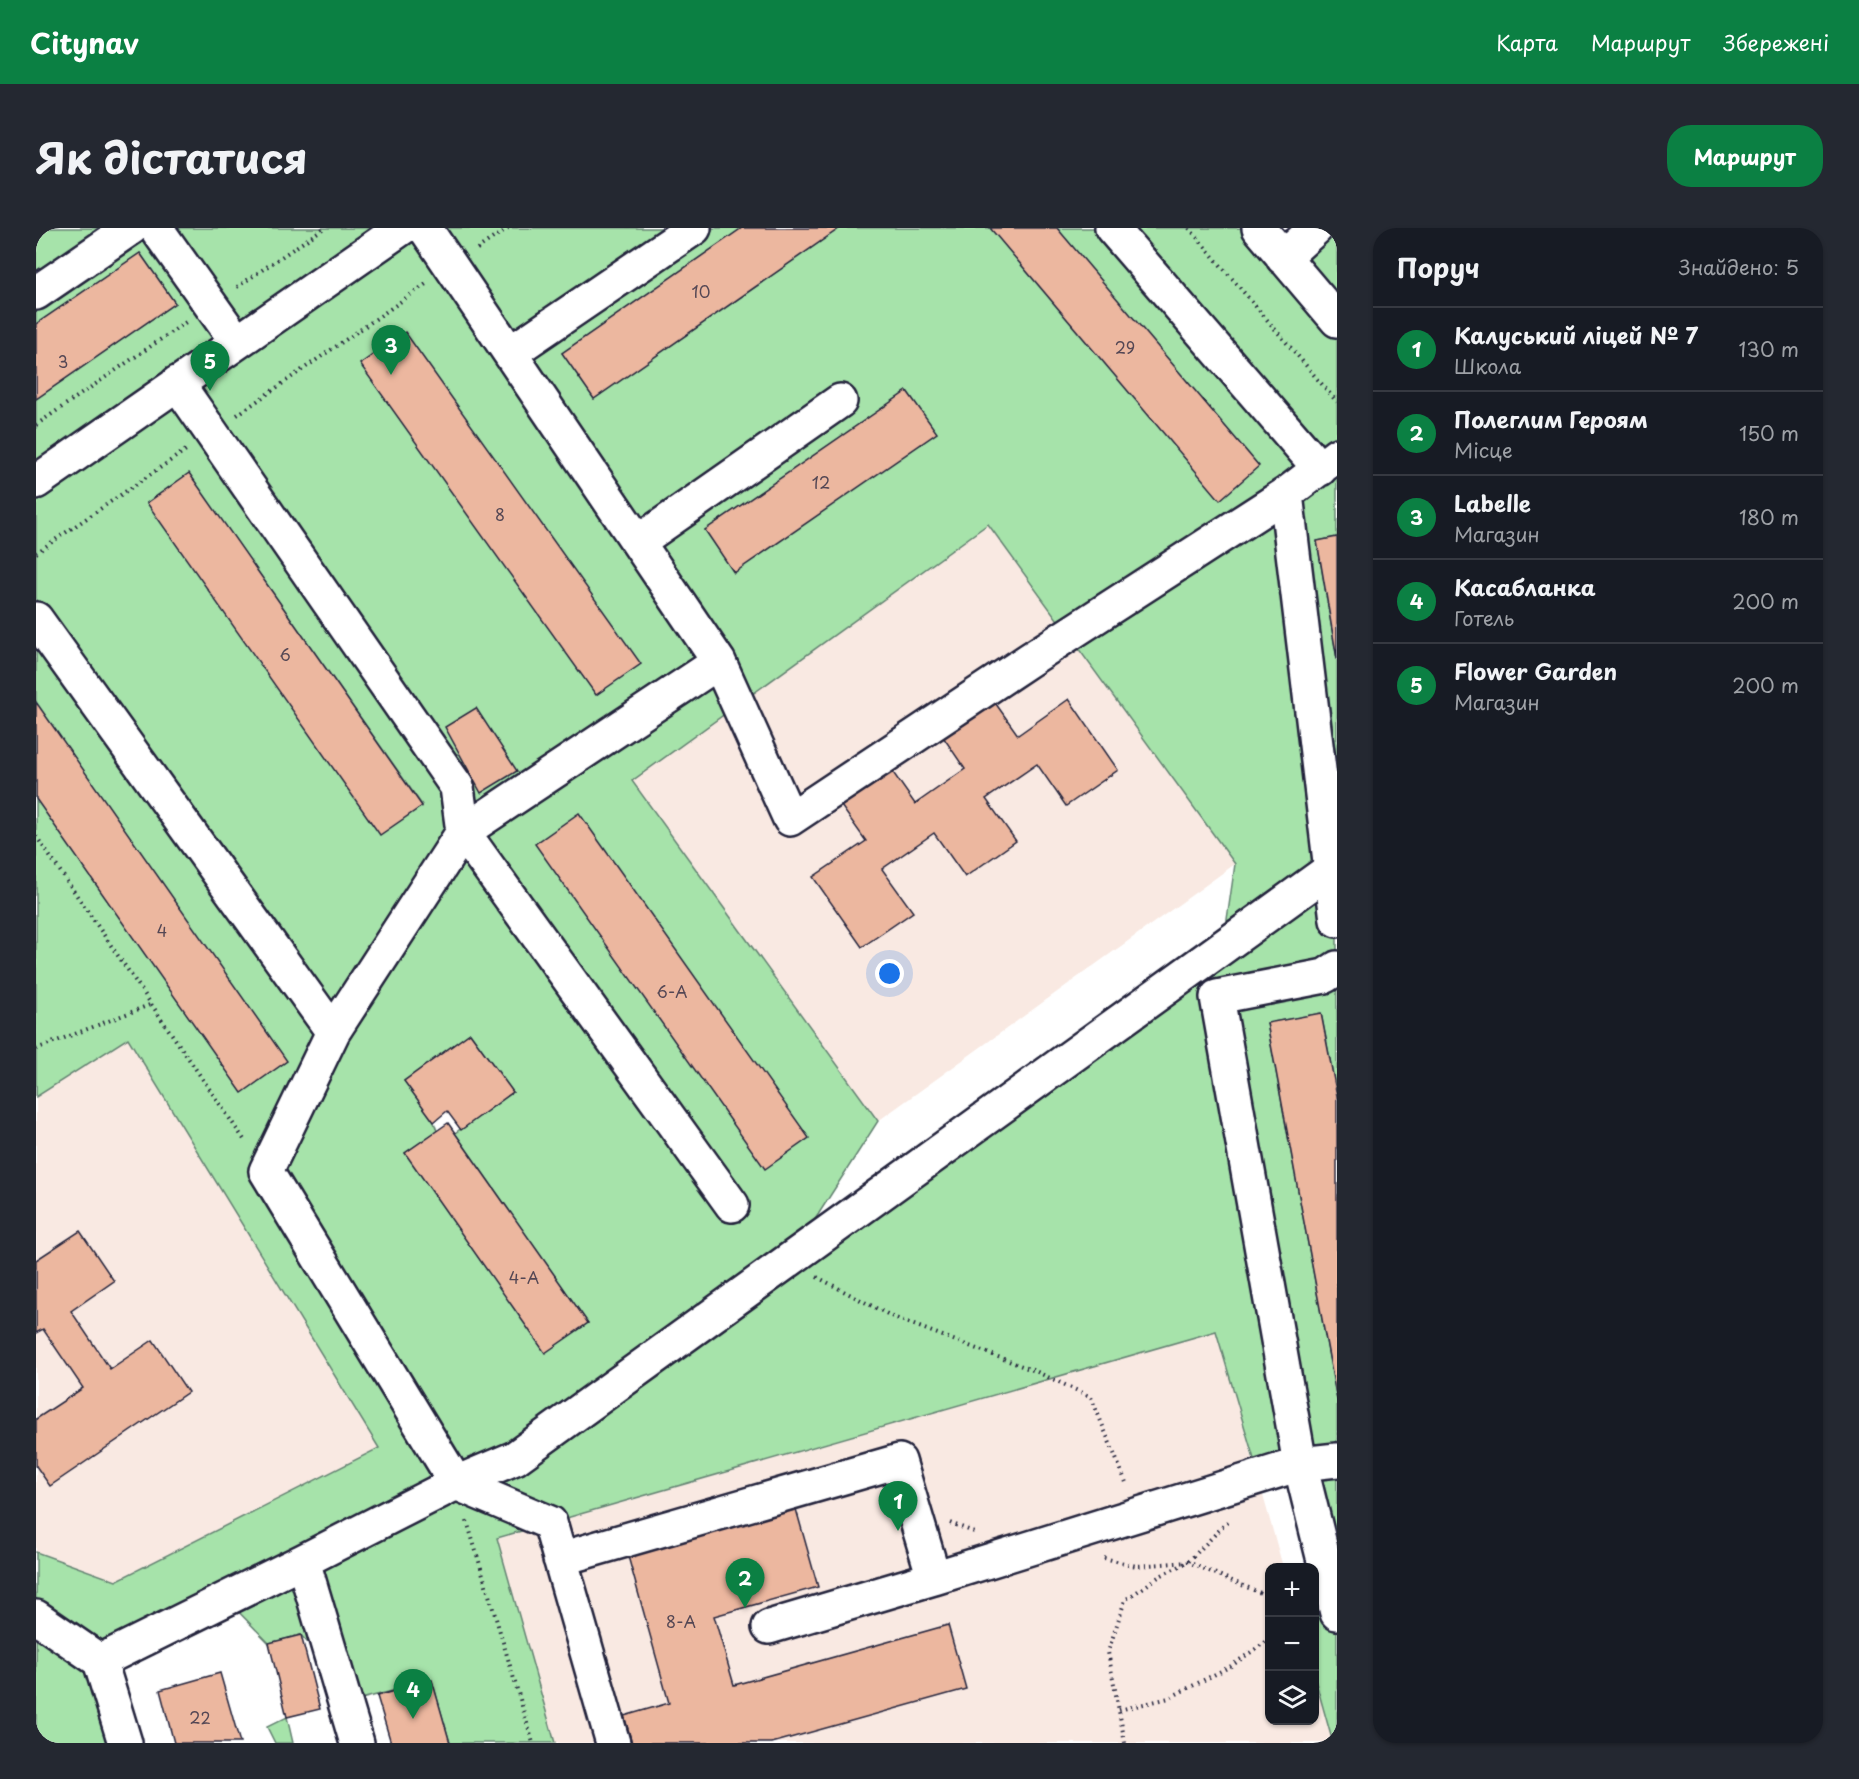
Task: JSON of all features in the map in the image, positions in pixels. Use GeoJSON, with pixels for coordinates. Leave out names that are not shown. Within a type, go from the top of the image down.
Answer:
{"type":"FeatureCollection","features":[{"type":"Feature","properties":{"kind":"street"},"geometry":{"type":"LineString","coordinates":[[36,293],[131,228]]}},
{"type":"Feature","properties":{"kind":"street"},"geometry":{"type":"LineString","coordinates":[[156,228],[237,342]]}},
{"type":"Feature","properties":{"kind":"street"},"geometry":{"type":"LineString","coordinates":[[36,482],[402,228]]}},
{"type":"Feature","properties":{"kind":"street"},"geometry":{"type":"LineString","coordinates":[[425,228],[719,662],[790,819],[1029,660],[1286,494],[1328,462],[1112,228]]}},
{"type":"Feature","properties":{"kind":"street"},"geometry":{"type":"LineString","coordinates":[[510,353],[694,228]]}},
{"type":"Feature","properties":{"kind":"street"},"geometry":{"type":"LineString","coordinates":[[1259,228],[1337,320]]}},
{"type":"Feature","properties":{"kind":"street"},"geometry":{"type":"LineString","coordinates":[[1283,258],[1316,228]]}},
{"type":"Feature","properties":{"kind":"street"},"geometry":{"type":"LineString","coordinates":[[177,383],[457,787],[463,832],[732,1205]]}},
{"type":"Feature","properties":{"kind":"street"},"geometry":{"type":"LineString","coordinates":[[638,542],[840,401]]}},
{"type":"Feature","properties":{"kind":"street"},"geometry":{"type":"LineString","coordinates":[[1286,494],[1337,920]]}},
{"type":"Feature","properties":{"kind":"street"},"geometry":{"type":"LineString","coordinates":[[36,619],[333,1032]]}},
{"type":"Feature","properties":{"kind":"street"},"geometry":{"type":"LineString","coordinates":[[613,1743],[550,1523],[456,1483],[266,1171],[333,1032],[463,832],[719,662]]}},
{"type":"Feature","properties":{"kind":"street"},"geometry":{"type":"LineString","coordinates":[[100,1661],[456,1483],[515,1458],[1331,869]]}},
{"type":"Feature","properties":{"kind":"street"},"geometry":{"type":"LineString","coordinates":[[1337,968],[1325,976],[1217,997],[1300,1464],[1337,1613]]}},
{"type":"Feature","properties":{"kind":"street"},"geometry":{"type":"LineString","coordinates":[[769,1627],[1300,1464],[1337,1460]]}},
{"type":"Feature","properties":{"kind":"street"},"geometry":{"type":"LineString","coordinates":[[561,1559],[899,1461],[934,1578]]}},
{"type":"Feature","properties":{"kind":"street"},"geometry":{"type":"LineString","coordinates":[[303,1561],[357,1743]]}},
{"type":"Feature","properties":{"kind":"street"},"geometry":{"type":"LineString","coordinates":[[36,1617],[100,1661],[125,1743]]}},
{"type":"Feature","properties":{"kind":"path"},"geometry":{"type":"LineString","coordinates":[[36,425],[324,228]]}},
{"type":"Feature","properties":{"kind":"path"},"geometry":{"type":"LineString","coordinates":[[36,553],[508,228]]}},
{"type":"Feature","properties":{"kind":"path"},"geometry":{"type":"LineString","coordinates":[[1188,228],[1337,402]]}},
{"type":"Feature","properties":{"kind":"path"},"geometry":{"type":"LineString","coordinates":[[36,836],[266,1171]]}},
{"type":"Feature","properties":{"kind":"path"},"geometry":{"type":"LineString","coordinates":[[36,1049],[152,1004]]}},
{"type":"Feature","properties":{"kind":"path"},"geometry":{"type":"LineString","coordinates":[[787,1262],[893,1317],[1035,1371],[1091,1397],[1138,1513]]}},
{"type":"Feature","properties":{"kind":"path"},"geometry":{"type":"LineString","coordinates":[[456,1483],[533,1743]]}},
{"type":"Feature","properties":{"kind":"path"},"geometry":{"type":"LineString","coordinates":[[1125,1743],[1108,1652],[1125,1600],[1160,1576],[1188,1562],[1235,1514]]}},
{"type":"Feature","properties":{"kind":"path"},"geometry":{"type":"LineString","coordinates":[[1119,1710],[1169,1698],[1231,1666],[1265,1642]]}},
{"type":"Feature","properties":{"kind":"shaded area"},"geometry":{"type":"Polygon","coordinates":[[[988,524],[1235,864],[878,1121],[632,781],[988,524]]]}},
{"type":"Feature","properties":{"kind":"shaded area"},"geometry":{"type":"Polygon","coordinates":[[[128,1038],[379,1449],[116,1581],[36,1552],[36,1097],[128,1038]]]}},
{"type":"Feature","properties":{"kind":"shaded area"},"geometry":{"type":"Polygon","coordinates":[[[1217,1331],[1282,1563],[1265,1563],[1265,1725],[1319,1725],[1319,1692],[1333,1743],[555,1743],[496,1539],[1217,1331]]]}},
{"type":"Feature","properties":{"kind":"green space"},"geometry":{"type":"Polygon","coordinates":[[[36,228],[742,228],[562,353],[594,399],[840,228],[1263,228],[1286,255],[1316,228],[1337,228],[1337,537],[1317,541],[1337,659],[1337,1096],[1321,1013],[1267,1023],[1337,1400],[1337,1613],[1300,1464],[1259,1476],[1216,1331],[497,1538],[555,1743],[450,1743],[432,1681],[345,1703],[327,1643],[307,1642],[301,1635],[269,1643],[225,1598],[100,1661],[114,1743],[36,1742],[36,1552],[116,1581],[379,1448],[128,1038],[36,1097],[36,399],[175,303],[140,253],[36,324],[36,228]],[[907,391],[705,530],[734,572],[936,433],[907,391]],[[189,474],[147,503],[422,806],[189,474]],[[988,524],[632,781],[878,1121],[789,1260],[1223,947],[1235,864],[988,524]],[[470,1033],[404,1081],[434,1122],[437,1131],[405,1153],[545,1352],[588,1323],[455,1133],[513,1092],[470,1033]]]}},
{"type":"Feature","properties":{"kind":"green space"},"geometry":{"type":"Polygon","coordinates":[[[1319,1615],[1337,1617],[1337,1743],[1333,1743],[1319,1693],[1319,1615]]]}},
{"type":"Feature","properties":{"kind":"green space"},"geometry":{"type":"Polygon","coordinates":[[[287,1717],[293,1743],[275,1743],[267,1727],[287,1717]]]}},
{"type":"Feature","properties":{"kind":"building"},"geometry":{"type":"Polygon","coordinates":[[[742,228],[840,228],[594,399],[562,353],[742,228]]]}},
{"type":"Feature","properties":{"kind":"building"},"geometry":{"type":"Polygon","coordinates":[[[990,228],[1057,228],[1259,466],[1220,500],[990,228]]]}},
{"type":"Feature","properties":{"kind":"building"},"geometry":{"type":"Polygon","coordinates":[[[140,253],[175,303],[36,399],[36,324],[140,253]]]}},
{"type":"Feature","properties":{"kind":"building"},"geometry":{"type":"Polygon","coordinates":[[[405,332],[641,664],[596,695],[360,364],[405,332]]]}},
{"type":"Feature","properties":{"kind":"building"},"geometry":{"type":"Polygon","coordinates":[[[907,391],[937,433],[734,573],[705,530],[907,391]]]}},
{"type":"Feature","properties":{"kind":"building"},"geometry":{"type":"Polygon","coordinates":[[[189,473],[422,806],[380,835],[147,503],[189,473]]]}},
{"type":"Feature","properties":{"kind":"building"},"geometry":{"type":"Polygon","coordinates":[[[1337,537],[1337,659],[1317,541],[1337,537]]]}},
{"type":"Feature","properties":{"kind":"building"},"geometry":{"type":"Polygon","coordinates":[[[986,690],[1018,735],[1069,699],[1118,770],[1066,806],[1037,764],[986,799],[1016,841],[965,877],[934,833],[882,869],[913,912],[862,947],[813,877],[866,841],[834,796],[885,761],[915,804],[965,769],[935,725],[986,690]]]}},
{"type":"Feature","properties":{"kind":"building"},"geometry":{"type":"Polygon","coordinates":[[[36,702],[287,1061],[242,1093],[36,799],[36,702]]]}},
{"type":"Feature","properties":{"kind":"building"},"geometry":{"type":"Polygon","coordinates":[[[476,708],[517,771],[481,793],[445,727],[476,708]]]}},
{"type":"Feature","properties":{"kind":"building"},"geometry":{"type":"Polygon","coordinates":[[[579,813],[809,1138],[765,1169],[535,844],[579,813]]]}},
{"type":"Feature","properties":{"kind":"building"},"geometry":{"type":"Polygon","coordinates":[[[1321,1013],[1337,1096],[1337,1400],[1267,1023],[1321,1013]]]}},
{"type":"Feature","properties":{"kind":"building"},"geometry":{"type":"Polygon","coordinates":[[[470,1033],[513,1092],[461,1130],[447,1111],[434,1122],[404,1081],[470,1033]]]}},
{"type":"Feature","properties":{"kind":"building"},"geometry":{"type":"Polygon","coordinates":[[[448,1123],[588,1323],[545,1353],[405,1153],[448,1123]]]}},
{"type":"Feature","properties":{"kind":"building"},"geometry":{"type":"Polygon","coordinates":[[[80,1231],[114,1281],[71,1311],[110,1369],[153,1340],[188,1392],[50,1486],[36,1466],[36,1419],[83,1388],[43,1329],[36,1333],[36,1260],[80,1231]]]}},
{"type":"Feature","properties":{"kind":"building"},"geometry":{"type":"Polygon","coordinates":[[[794,1502],[818,1587],[714,1616],[734,1685],[948,1625],[966,1689],[772,1743],[632,1743],[624,1716],[669,1703],[626,1549],[794,1502]]]}},
{"type":"Feature","properties":{"kind":"building"},"geometry":{"type":"Polygon","coordinates":[[[301,1635],[320,1709],[287,1717],[269,1643],[301,1635]]]}},
{"type":"Feature","properties":{"kind":"building"},"geometry":{"type":"Polygon","coordinates":[[[220,1673],[240,1743],[174,1743],[160,1690],[220,1673]]]}},
{"type":"Feature","properties":{"kind":"building"},"geometry":{"type":"Polygon","coordinates":[[[432,1680],[450,1743],[391,1743],[377,1696],[432,1680]]]}},
{"type":"Feature","properties":{"kind":"place","name":"Labelle"},"geometry":{"type":"Point","coordinates":[391,375]}},
{"type":"Feature","properties":{"kind":"place","name":"Flower Garden"},"geometry":{"type":"Point","coordinates":[210,391]}},
{"type":"Feature","properties":{"kind":"place","name":"Калуський ліцей № 7"},"geometry":{"type":"Point","coordinates":[898,1531]}},
{"type":"Feature","properties":{"kind":"place","name":"Полеглим Героям"},"geometry":{"type":"Point","coordinates":[745,1608]}},
{"type":"Feature","properties":{"kind":"place","name":"Касабланка"},"geometry":{"type":"Point","coordinates":[413,1719]}}]}
